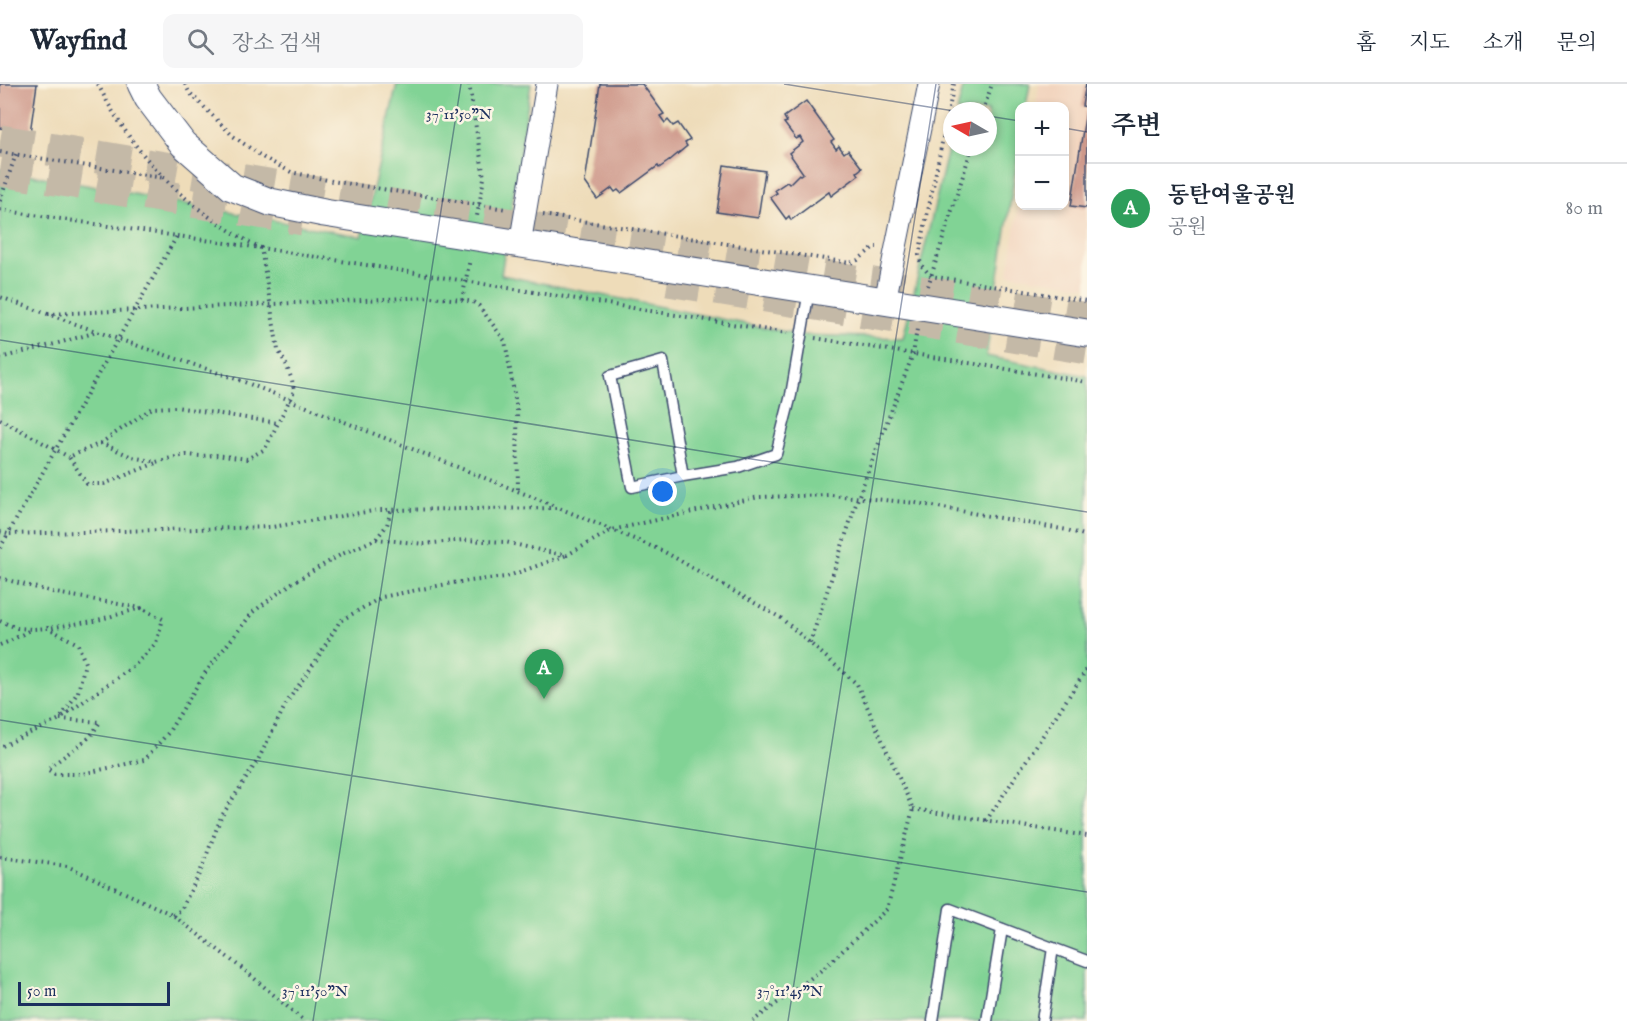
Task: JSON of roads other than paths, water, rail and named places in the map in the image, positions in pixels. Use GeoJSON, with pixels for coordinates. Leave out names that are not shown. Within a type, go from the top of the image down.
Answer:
{"type":"FeatureCollection","features":[{"type":"Feature","properties":{"kind":"street"},"geometry":{"type":"LineString","coordinates":[[141,84],[148,98],[183,144],[232,187],[270,202],[324,213],[1087,333]]}},
{"type":"Feature","properties":{"kind":"street"},"geometry":{"type":"LineString","coordinates":[[520,244],[547,84]]}},
{"type":"Feature","properties":{"kind":"street"},"geometry":{"type":"LineString","coordinates":[[885,301],[929,84]]}},
{"type":"Feature","properties":{"kind":"lane"},"geometry":{"type":"LineString","coordinates":[[683,476],[663,361],[610,376],[632,487],[738,467],[776,454],[791,395],[809,289]]}},
{"type":"Feature","properties":{"kind":"lane"},"geometry":{"type":"LineString","coordinates":[[933,1021],[950,909],[1087,961]]}},
{"type":"Feature","properties":{"kind":"lane"},"geometry":{"type":"LineString","coordinates":[[987,1021],[1002,929]]}},
{"type":"Feature","properties":{"kind":"lane"},"geometry":{"type":"LineString","coordinates":[[1042,1021],[1053,948]]}},
{"type":"Feature","properties":{"kind":"tunnel"},"geometry":{"type":"LineString","coordinates":[[0,141],[1087,319]]}},
{"type":"Feature","properties":{"kind":"tunnel"},"geometry":{"type":"LineString","coordinates":[[0,170],[303,219]]}},
{"type":"Feature","properties":{"kind":"tunnel"},"geometry":{"type":"LineString","coordinates":[[668,280],[1087,348]]}},
{"type":"Feature","properties":{"kind":"place","name":"동탄여울공원"},"geometry":{"type":"Point","coordinates":[544,699]}}]}
